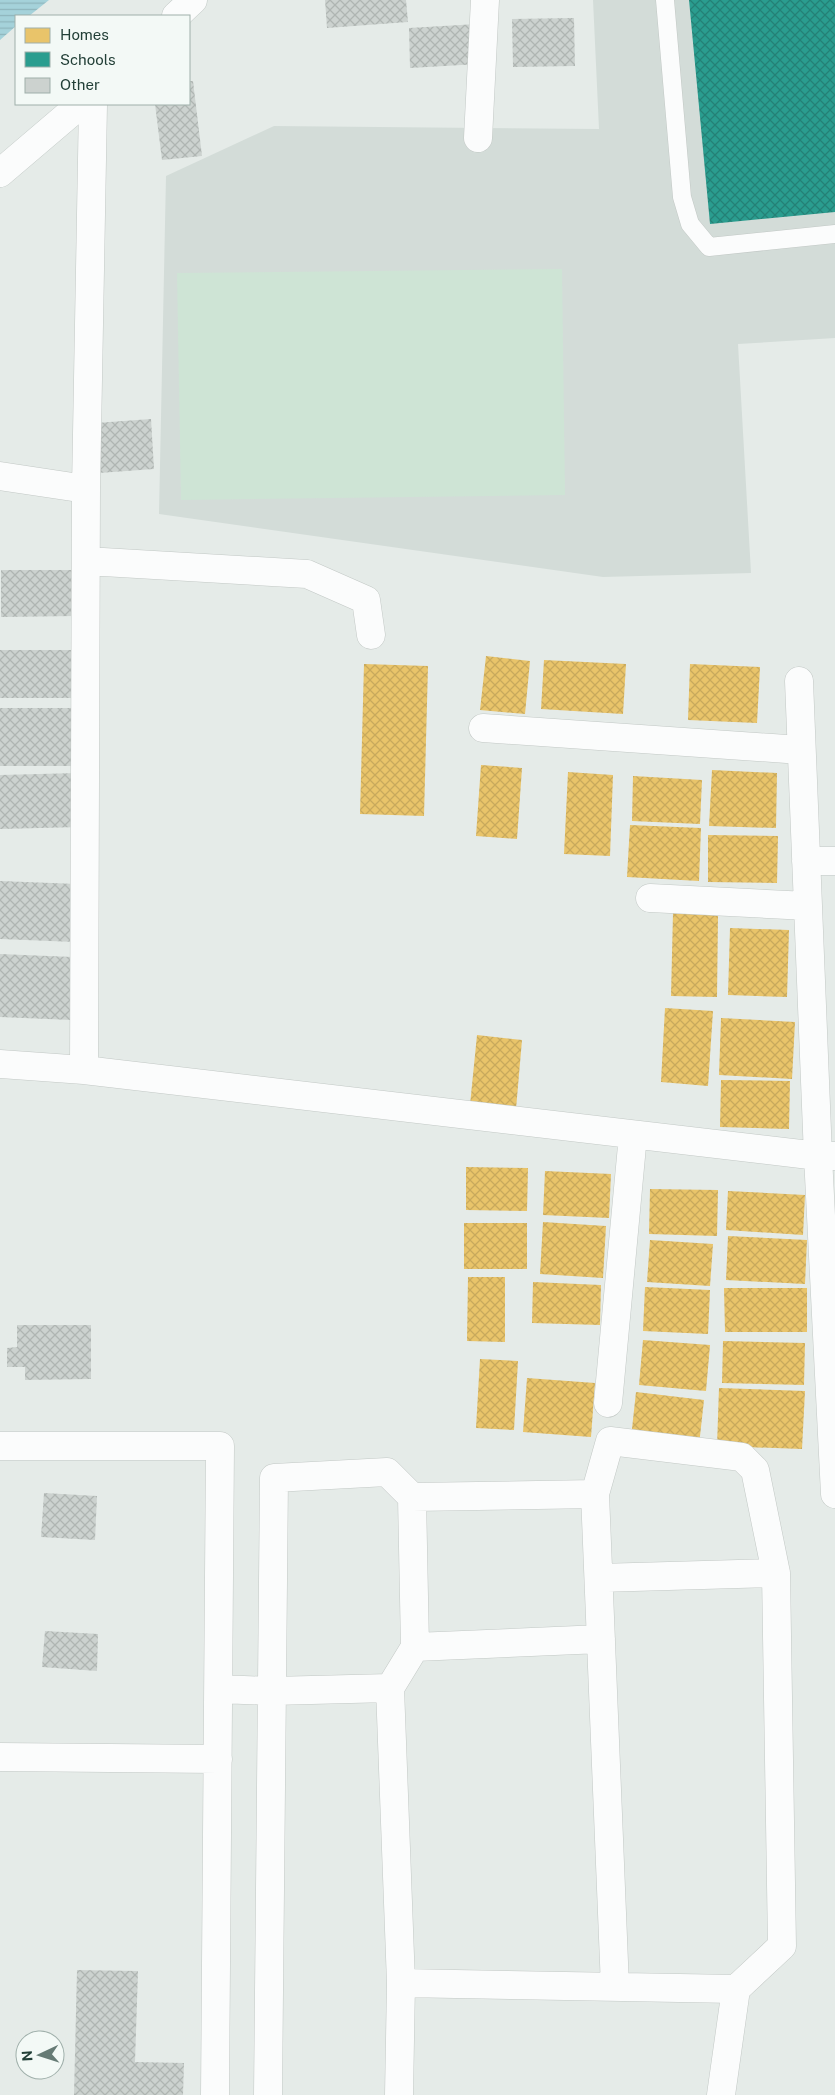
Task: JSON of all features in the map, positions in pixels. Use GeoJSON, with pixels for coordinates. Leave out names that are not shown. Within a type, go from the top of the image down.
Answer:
{"type":"FeatureCollection","features":[{"type":"Feature","properties":{"kind":"street"},"geometry":{"type":"LineString","coordinates":[[177,15],[194,0]]}},
{"type":"Feature","properties":{"kind":"street"},"geometry":{"type":"LineString","coordinates":[[478,138],[485,0]]}},
{"type":"Feature","properties":{"kind":"street"},"geometry":{"type":"LineString","coordinates":[[0,173],[80,105]]}},
{"type":"Feature","properties":{"kind":"street"},"geometry":{"type":"LineString","coordinates":[[84,1070],[86,489],[93,105]]}},
{"type":"Feature","properties":{"kind":"street"},"geometry":{"type":"LineString","coordinates":[[0,476],[86,489]]}},
{"type":"Feature","properties":{"kind":"street"},"geometry":{"type":"LineString","coordinates":[[86,561],[307,574],[366,600],[371,635]]}},
{"type":"Feature","properties":{"kind":"street"},"geometry":{"type":"LineString","coordinates":[[799,681],[808,906],[826,1156],[835,1494]]}},
{"type":"Feature","properties":{"kind":"street"},"geometry":{"type":"LineString","coordinates":[[483,728],[801,750]]}},
{"type":"Feature","properties":{"kind":"street"},"geometry":{"type":"LineString","coordinates":[[806,861],[835,861]]}},
{"type":"Feature","properties":{"kind":"street"},"geometry":{"type":"LineString","coordinates":[[650,898],[808,906]]}},
{"type":"Feature","properties":{"kind":"street"},"geometry":{"type":"LineString","coordinates":[[0,1064],[84,1070],[826,1156]]}},
{"type":"Feature","properties":{"kind":"street"},"geometry":{"type":"LineString","coordinates":[[608,1403],[633,1135]]}},
{"type":"Feature","properties":{"kind":"street"},"geometry":{"type":"LineString","coordinates":[[615,1987],[595,1494],[610,1441],[742,1457],[755,1470],[776,1573],[782,1946],[736,1989],[721,2095]]}},
{"type":"Feature","properties":{"kind":"street"},"geometry":{"type":"LineString","coordinates":[[0,1446],[220,1446],[215,2095]]}},
{"type":"Feature","properties":{"kind":"street"},"geometry":{"type":"LineString","coordinates":[[268,2095],[274,1478],[387,1472],[412,1496],[595,1494]]}},
{"type":"Feature","properties":{"kind":"street"},"geometry":{"type":"LineString","coordinates":[[399,2095],[401,1983],[390,1688],[415,1647],[412,1496]]}},
{"type":"Feature","properties":{"kind":"street"},"geometry":{"type":"LineString","coordinates":[[599,1578],[776,1573]]}},
{"type":"Feature","properties":{"kind":"street"},"geometry":{"type":"LineString","coordinates":[[415,1647],[601,1638]]}},
{"type":"Feature","properties":{"kind":"street"},"geometry":{"type":"LineString","coordinates":[[218,1689],[272,1691],[390,1688]]}},
{"type":"Feature","properties":{"kind":"street"},"geometry":{"type":"LineString","coordinates":[[0,1757],[218,1759]]}},
{"type":"Feature","properties":{"kind":"street"},"geometry":{"type":"LineString","coordinates":[[401,1983],[736,1989]]}},
{"type":"Feature","properties":{"kind":"lane"},"geometry":{"type":"LineString","coordinates":[[665,0],[682,197],[690,224],[709,246],[835,234]]}},
{"type":"Feature","properties":{"kind":"shaded area"},"geometry":{"type":"Polygon","coordinates":[[[593,0],[835,0],[835,338],[738,344],[751,573],[603,577],[159,514],[166,176],[274,126],[599,129],[593,0]]]}},
{"type":"Feature","properties":{"kind":"green space"},"geometry":{"type":"Polygon","coordinates":[[[562,269],[565,495],[181,500],[177,273],[562,269]]]}},
{"type":"Feature","properties":{"kind":"water"},"geometry":{"type":"Polygon","coordinates":[[[0,0],[49,0],[30,15],[15,15],[15,27],[0,40],[0,0]]]}},
{"type":"Feature","properties":{"kind":"building: Homes"},"geometry":{"type":"Polygon","coordinates":[[[486,656],[530,661],[525,714],[480,710],[486,656]]]}},
{"type":"Feature","properties":{"kind":"building: Homes"},"geometry":{"type":"Polygon","coordinates":[[[544,660],[626,664],[623,714],[541,709],[544,660]]]}},
{"type":"Feature","properties":{"kind":"building: Homes"},"geometry":{"type":"Polygon","coordinates":[[[364,664],[428,666],[424,816],[360,814],[364,664]]]}},
{"type":"Feature","properties":{"kind":"building: Homes"},"geometry":{"type":"Polygon","coordinates":[[[690,664],[760,667],[757,723],[688,720],[690,664]]]}},
{"type":"Feature","properties":{"kind":"building: Homes"},"geometry":{"type":"Polygon","coordinates":[[[481,765],[522,768],[517,839],[476,836],[481,765]]]}},
{"type":"Feature","properties":{"kind":"building: Homes"},"geometry":{"type":"Polygon","coordinates":[[[712,770],[777,773],[776,828],[709,826],[712,770]]]}},
{"type":"Feature","properties":{"kind":"building: Homes"},"geometry":{"type":"Polygon","coordinates":[[[568,772],[613,775],[610,856],[564,854],[568,772]]]}},
{"type":"Feature","properties":{"kind":"building: Homes"},"geometry":{"type":"Polygon","coordinates":[[[633,776],[702,780],[700,824],[632,821],[633,776]]]}},
{"type":"Feature","properties":{"kind":"building: Homes"},"geometry":{"type":"Polygon","coordinates":[[[630,825],[701,828],[699,881],[627,877],[630,825]]]}},
{"type":"Feature","properties":{"kind":"building: Homes"},"geometry":{"type":"Polygon","coordinates":[[[708,835],[778,836],[777,883],[708,882],[708,835]]]}},
{"type":"Feature","properties":{"kind":"building: Homes"},"geometry":{"type":"Polygon","coordinates":[[[673,913],[718,915],[717,997],[671,996],[673,913]]]}},
{"type":"Feature","properties":{"kind":"building: Homes"},"geometry":{"type":"Polygon","coordinates":[[[730,928],[789,930],[787,997],[728,995],[730,928]]]}},
{"type":"Feature","properties":{"kind":"building: Homes"},"geometry":{"type":"Polygon","coordinates":[[[665,1008],[713,1011],[708,1086],[661,1082],[665,1008]]]}},
{"type":"Feature","properties":{"kind":"building: Homes"},"geometry":{"type":"Polygon","coordinates":[[[721,1018],[795,1022],[792,1079],[719,1075],[721,1018]]]}},
{"type":"Feature","properties":{"kind":"building: Homes"},"geometry":{"type":"Polygon","coordinates":[[[477,1035],[522,1040],[516,1109],[470,1105],[477,1035]]]}},
{"type":"Feature","properties":{"kind":"building: Homes"},"geometry":{"type":"Polygon","coordinates":[[[721,1080],[790,1081],[789,1129],[720,1127],[721,1080]]]}},
{"type":"Feature","properties":{"kind":"building: Homes"},"geometry":{"type":"Polygon","coordinates":[[[466,1167],[528,1168],[527,1211],[466,1210],[466,1167]]]}},
{"type":"Feature","properties":{"kind":"building: Homes"},"geometry":{"type":"Polygon","coordinates":[[[545,1171],[611,1174],[609,1218],[543,1215],[545,1171]]]}},
{"type":"Feature","properties":{"kind":"building: Homes"},"geometry":{"type":"Polygon","coordinates":[[[650,1189],[718,1190],[717,1236],[649,1234],[650,1189]]]}},
{"type":"Feature","properties":{"kind":"building: Homes"},"geometry":{"type":"Polygon","coordinates":[[[728,1191],[805,1195],[803,1235],[726,1230],[728,1191]]]}},
{"type":"Feature","properties":{"kind":"building: Homes"},"geometry":{"type":"Polygon","coordinates":[[[543,1222],[606,1226],[603,1278],[540,1274],[543,1222]]]}},
{"type":"Feature","properties":{"kind":"building: Homes"},"geometry":{"type":"Polygon","coordinates":[[[464,1223],[527,1223],[527,1269],[464,1269],[464,1223]]]}},
{"type":"Feature","properties":{"kind":"building: Homes"},"geometry":{"type":"Polygon","coordinates":[[[728,1236],[807,1240],[805,1284],[726,1280],[728,1236]]]}},
{"type":"Feature","properties":{"kind":"building: Homes"},"geometry":{"type":"Polygon","coordinates":[[[650,1240],[713,1244],[710,1286],[647,1282],[650,1240]]]}},
{"type":"Feature","properties":{"kind":"building: Homes"},"geometry":{"type":"Polygon","coordinates":[[[468,1277],[505,1277],[505,1342],[467,1341],[468,1277]]]}},
{"type":"Feature","properties":{"kind":"building: Homes"},"geometry":{"type":"Polygon","coordinates":[[[533,1282],[601,1285],[600,1325],[532,1323],[533,1282]]]}},
{"type":"Feature","properties":{"kind":"building: Homes"},"geometry":{"type":"Polygon","coordinates":[[[645,1287],[710,1290],[708,1334],[643,1331],[645,1287]]]}},
{"type":"Feature","properties":{"kind":"building: Homes"},"geometry":{"type":"Polygon","coordinates":[[[724,1288],[807,1288],[807,1332],[725,1332],[724,1288]]]}},
{"type":"Feature","properties":{"kind":"building: Homes"},"geometry":{"type":"Polygon","coordinates":[[[643,1340],[710,1345],[706,1391],[639,1385],[643,1340]]]}},
{"type":"Feature","properties":{"kind":"building: Homes"},"geometry":{"type":"Polygon","coordinates":[[[723,1341],[805,1343],[804,1385],[722,1383],[723,1341]]]}},
{"type":"Feature","properties":{"kind":"building: Homes"},"geometry":{"type":"Polygon","coordinates":[[[480,1359],[518,1361],[514,1430],[476,1428],[480,1359]]]}},
{"type":"Feature","properties":{"kind":"building: Homes"},"geometry":{"type":"Polygon","coordinates":[[[527,1378],[595,1383],[591,1437],[523,1432],[527,1378]]]}},
{"type":"Feature","properties":{"kind":"building: Homes"},"geometry":{"type":"Polygon","coordinates":[[[719,1388],[805,1391],[802,1449],[717,1446],[719,1388]]]}},
{"type":"Feature","properties":{"kind":"building: Homes"},"geometry":{"type":"Polygon","coordinates":[[[636,1392],[704,1400],[699,1445],[631,1438],[636,1392]]]}},
{"type":"Feature","properties":{"kind":"building: Schools"},"geometry":{"type":"Polygon","coordinates":[[[689,0],[835,0],[835,212],[710,224],[689,0]]]}},
{"type":"Feature","properties":{"kind":"building: Other"},"geometry":{"type":"Polygon","coordinates":[[[325,0],[406,0],[408,22],[327,28],[325,0]]]}},
{"type":"Feature","properties":{"kind":"building: Other"},"geometry":{"type":"Polygon","coordinates":[[[574,18],[575,66],[513,67],[512,19],[574,18]]]}},
{"type":"Feature","properties":{"kind":"building: Other"},"geometry":{"type":"Polygon","coordinates":[[[477,24],[479,64],[410,68],[409,28],[477,24]]]}},
{"type":"Feature","properties":{"kind":"building: Other"},"geometry":{"type":"Polygon","coordinates":[[[190,81],[193,81],[202,156],[162,160],[155,105],[190,105],[190,81]]]}},
{"type":"Feature","properties":{"kind":"building: Other"},"geometry":{"type":"Polygon","coordinates":[[[151,419],[154,469],[99,473],[96,423],[151,419]]]}},
{"type":"Feature","properties":{"kind":"building: Other"},"geometry":{"type":"Polygon","coordinates":[[[1,570],[75,570],[76,616],[1,617],[1,570]]]}},
{"type":"Feature","properties":{"kind":"building: Other"},"geometry":{"type":"Polygon","coordinates":[[[0,650],[76,650],[76,698],[0,698],[0,650]]]}},
{"type":"Feature","properties":{"kind":"building: Other"},"geometry":{"type":"Polygon","coordinates":[[[0,708],[78,708],[78,766],[0,766],[0,708]]]}},
{"type":"Feature","properties":{"kind":"building: Other"},"geometry":{"type":"Polygon","coordinates":[[[79,773],[80,827],[0,829],[0,775],[79,773]]]}},
{"type":"Feature","properties":{"kind":"building: Other"},"geometry":{"type":"Polygon","coordinates":[[[0,881],[77,884],[75,942],[0,939],[0,881]]]}},
{"type":"Feature","properties":{"kind":"building: Other"},"geometry":{"type":"Polygon","coordinates":[[[0,954],[73,957],[71,1020],[0,1017],[0,954]]]}},
{"type":"Feature","properties":{"kind":"building: Other"},"geometry":{"type":"Polygon","coordinates":[[[17,1325],[91,1325],[91,1379],[25,1380],[25,1367],[7,1367],[7,1348],[17,1347],[17,1325]]]}},
{"type":"Feature","properties":{"kind":"building: Other"},"geometry":{"type":"Polygon","coordinates":[[[44,1493],[97,1496],[95,1540],[41,1537],[44,1493]]]}},
{"type":"Feature","properties":{"kind":"building: Other"},"geometry":{"type":"Polygon","coordinates":[[[45,1631],[98,1634],[97,1671],[42,1667],[45,1631]]]}},
{"type":"Feature","properties":{"kind":"building: Other"},"geometry":{"type":"Polygon","coordinates":[[[77,1970],[138,1971],[135,2062],[184,2063],[183,2095],[74,2095],[77,1970]]]}}]}
